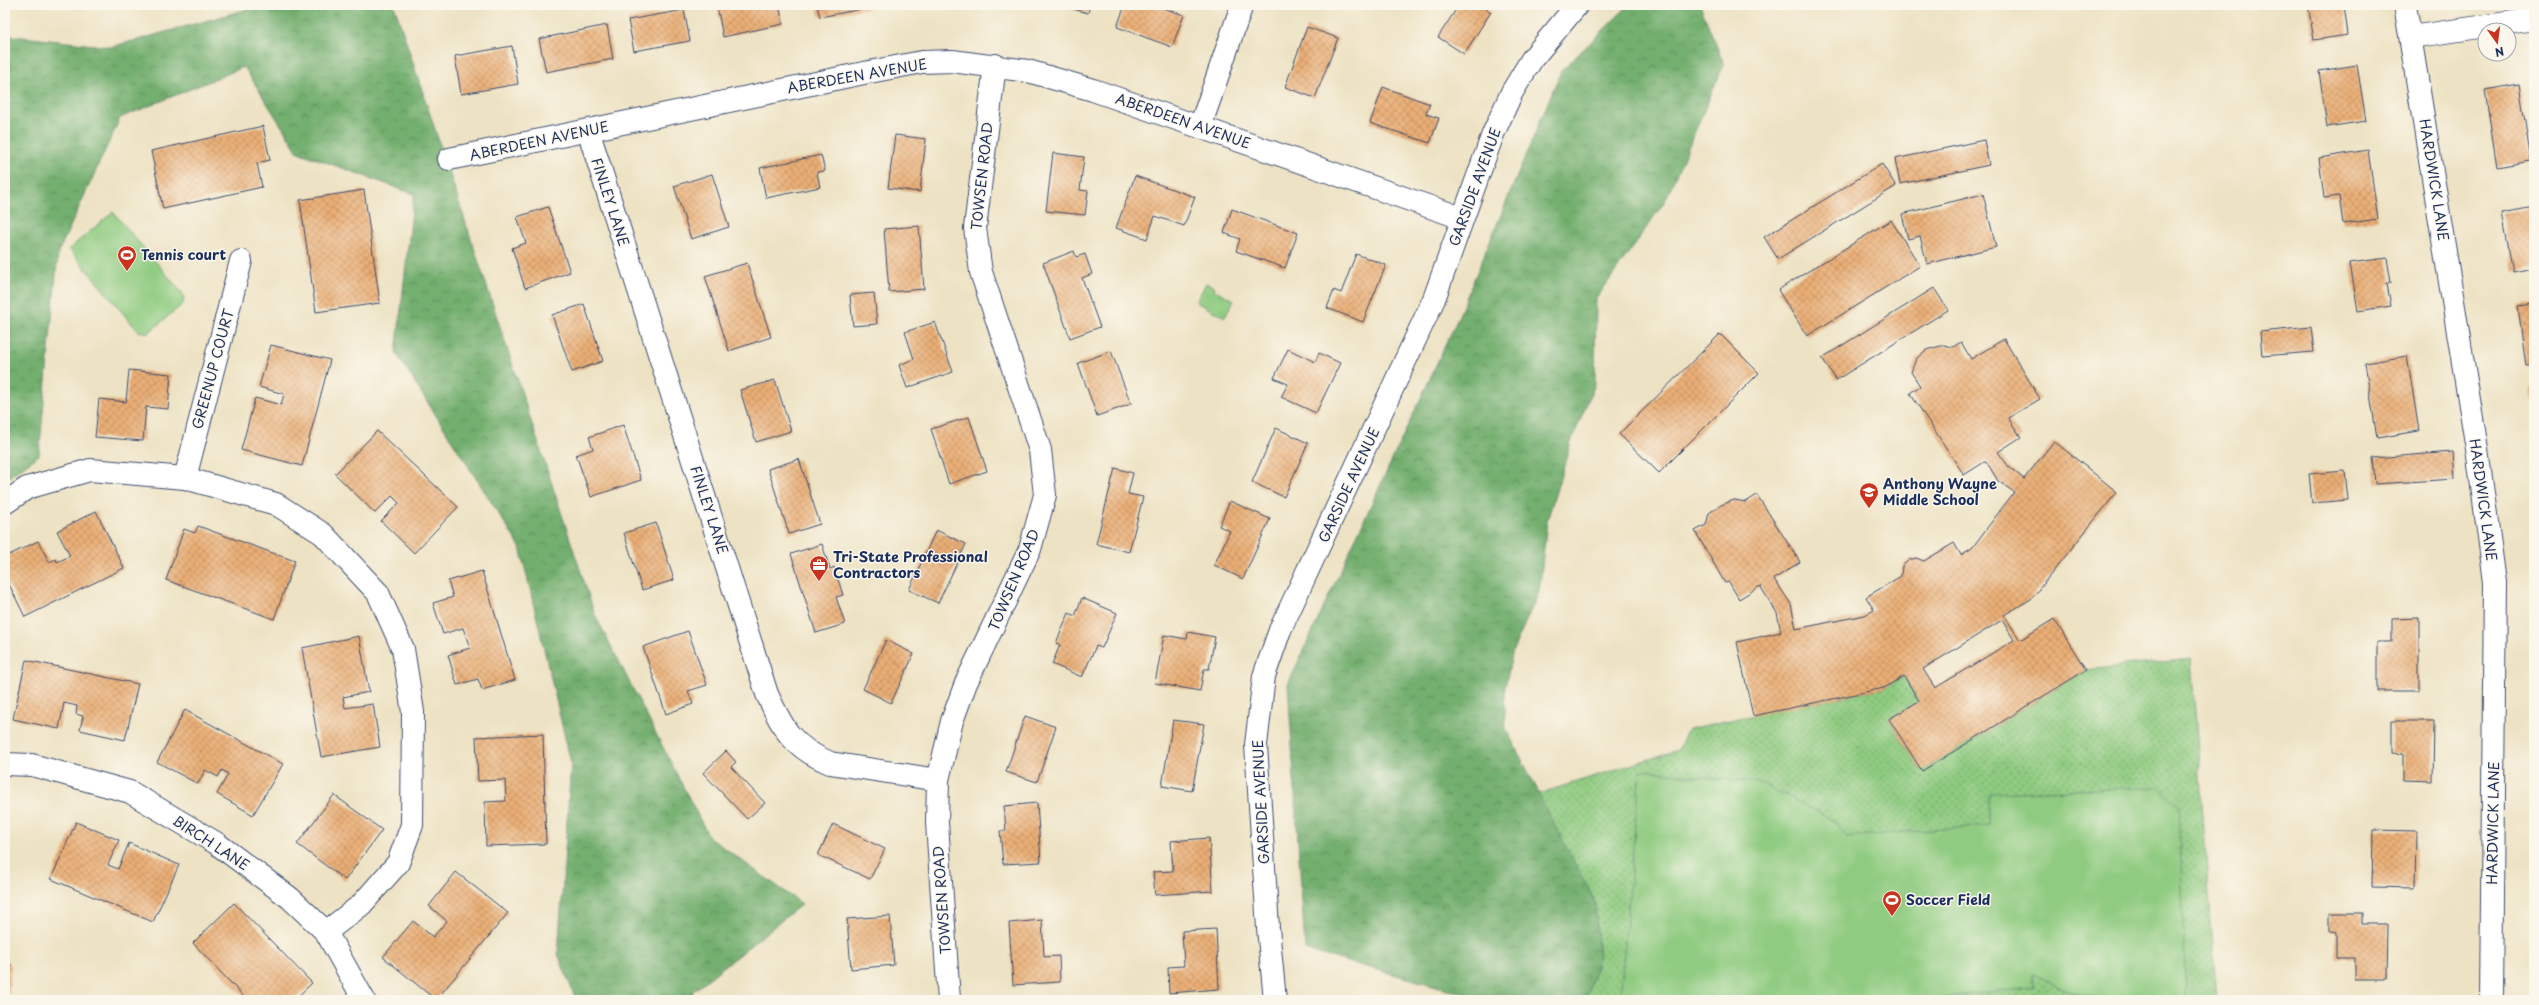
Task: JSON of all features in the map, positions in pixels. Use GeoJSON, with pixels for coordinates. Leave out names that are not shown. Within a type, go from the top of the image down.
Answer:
{"type":"FeatureCollection","features":[{"type":"Feature","properties":{"kind":"street"},"geometry":{"type":"LineString","coordinates":[[1200,127],[1242,5]]}},
{"type":"Feature","properties":{"kind":"street","name":"GARSIDE AVENUE"},"geometry":{"type":"LineString","coordinates":[[1275,1000],[1268,928],[1256,745],[1264,676],[1280,630],[1434,299],[1493,134],[1512,92],[1532,59],[1577,5]]}},
{"type":"Feature","properties":{"kind":"street","name":"HARDWICK LANE"},"geometry":{"type":"LineString","coordinates":[[2405,5],[2477,448],[2495,582],[2491,1000]]}},
{"type":"Feature","properties":{"kind":"street"},"geometry":{"type":"LineString","coordinates":[[2411,37],[2534,19]]}},
{"type":"Feature","properties":{"kind":"street","name":"ABERDEEN AVENUE"},"geometry":{"type":"LineString","coordinates":[[449,159],[922,62],[952,61],[995,65],[1036,73],[1200,127],[1462,218]]}},
{"type":"Feature","properties":{"kind":"street","name":"TOWSEN ROAD"},"geometry":{"type":"LineString","coordinates":[[949,1000],[937,823],[938,780],[952,721],[966,683],[1030,549],[1045,495],[1040,450],[981,272],[977,252],[975,228],[995,65]]}},
{"type":"Feature","properties":{"kind":"street","name":"FINLEY LANE"},"geometry":{"type":"LineString","coordinates":[[588,130],[767,694],[783,729],[814,756],[830,763],[938,780]]}},
{"type":"Feature","properties":{"kind":"street","name":"GREENUP COURT"},"geometry":{"type":"LineString","coordinates":[[185,478],[242,261]]}},
{"type":"Feature","properties":{"kind":"street"},"geometry":{"type":"LineString","coordinates":[[5,503],[27,488],[90,470],[185,478],[276,504],[323,534],[378,593],[403,649],[413,712],[412,825],[398,863],[361,905],[326,932]]}},
{"type":"Feature","properties":{"kind":"street","name":"BIRCH LANE"},"geometry":{"type":"LineString","coordinates":[[5,764],[32,765],[130,792],[216,843],[290,898],[326,932],[364,1000]]}},
{"type":"Feature","properties":{"kind":"green space"},"geometry":{"type":"Polygon","coordinates":[[[263,5],[394,5],[595,615],[709,837],[802,904],[692,992],[694,1000],[576,1000],[558,954],[571,763],[520,547],[396,353],[414,194],[298,152],[244,67],[120,118],[58,253],[39,455],[5,480],[5,35],[111,47],[263,5]]]}},
{"type":"Feature","properties":{"kind":"green space"},"geometry":{"type":"Polygon","coordinates":[[[1629,5],[1700,5],[1724,64],[1665,201],[1596,299],[1595,384],[1571,442],[1547,521],[1539,592],[1513,650],[1504,692],[1506,729],[1595,901],[1599,957],[1586,1000],[1487,1000],[1305,950],[1288,684],[1457,320],[1561,71],[1629,5]]]}},
{"type":"Feature","properties":{"kind":"green space","name":"Tennis court"},"geometry":{"type":"Polygon","coordinates":[[[113,212],[184,295],[183,304],[148,333],[138,331],[69,249],[113,212]]]}},
{"type":"Feature","properties":{"kind":"green space"},"geometry":{"type":"Polygon","coordinates":[[[1206,283],[1215,287],[1214,290],[1234,300],[1225,317],[1196,302],[1206,283]]]}},
{"type":"Feature","properties":{"kind":"green space"},"geometry":{"type":"Polygon","coordinates":[[[2191,659],[2217,1000],[1586,1000],[1599,957],[1595,901],[1538,794],[1678,750],[1688,729],[1884,688],[1904,676],[1919,701],[1889,719],[1922,771],[2086,670],[2191,659]]]}},
{"type":"Feature","properties":{"kind":"green space"},"geometry":{"type":"Polygon","coordinates":[[[1640,770],[1761,783],[1834,820],[1846,837],[1989,825],[1989,793],[2159,787],[2179,806],[2186,1000],[2110,1000],[2073,993],[2033,974],[2034,988],[1916,1000],[1620,1000],[1640,770]]]}},
{"type":"Feature","properties":{"kind":"building"},"geometry":{"type":"Polygon","coordinates":[[[779,5],[783,24],[723,37],[717,6],[779,5]]]}},
{"type":"Feature","properties":{"kind":"building"},"geometry":{"type":"Polygon","coordinates":[[[817,5],[873,5],[873,7],[820,17],[817,5]]]}},
{"type":"Feature","properties":{"kind":"building"},"geometry":{"type":"Polygon","coordinates":[[[1058,5],[1090,5],[1088,13],[1058,5]]]}},
{"type":"Feature","properties":{"kind":"building"},"geometry":{"type":"Polygon","coordinates":[[[1125,5],[1154,5],[1184,15],[1172,47],[1117,27],[1125,5]]]}},
{"type":"Feature","properties":{"kind":"building"},"geometry":{"type":"Polygon","coordinates":[[[1459,5],[1480,5],[1491,12],[1464,54],[1438,37],[1459,5]]]}},
{"type":"Feature","properties":{"kind":"building"},"geometry":{"type":"Polygon","coordinates":[[[2308,5],[2344,5],[2348,35],[2314,40],[2308,5]]]}},
{"type":"Feature","properties":{"kind":"building"},"geometry":{"type":"Polygon","coordinates":[[[684,10],[690,41],[634,51],[628,20],[684,10]]]}},
{"type":"Feature","properties":{"kind":"building"},"geometry":{"type":"Polygon","coordinates":[[[607,25],[613,59],[546,72],[539,39],[607,25]]]}},
{"type":"Feature","properties":{"kind":"building"},"geometry":{"type":"Polygon","coordinates":[[[1307,27],[1338,38],[1315,98],[1285,87],[1307,27]]]}},
{"type":"Feature","properties":{"kind":"building"},"geometry":{"type":"Polygon","coordinates":[[[512,46],[518,84],[461,94],[455,56],[512,46]]]}},
{"type":"Feature","properties":{"kind":"building"},"geometry":{"type":"Polygon","coordinates":[[[2357,65],[2366,121],[2327,127],[2319,71],[2357,65]]]}},
{"type":"Feature","properties":{"kind":"building"},"geometry":{"type":"Polygon","coordinates":[[[2519,84],[2531,161],[2497,167],[2485,90],[2519,84]]]}},
{"type":"Feature","properties":{"kind":"building"},"geometry":{"type":"Polygon","coordinates":[[[1383,87],[1430,104],[1426,114],[1439,118],[1430,143],[1370,123],[1383,87]]]}},
{"type":"Feature","properties":{"kind":"building"},"geometry":{"type":"Polygon","coordinates":[[[263,126],[270,160],[257,163],[262,187],[163,209],[151,151],[263,126]]]}},
{"type":"Feature","properties":{"kind":"building"},"geometry":{"type":"Polygon","coordinates":[[[895,135],[926,139],[920,192],[888,188],[895,135]]]}},
{"type":"Feature","properties":{"kind":"building"},"geometry":{"type":"Polygon","coordinates":[[[1984,140],[1989,165],[1900,184],[1895,159],[1984,140]]]}},
{"type":"Feature","properties":{"kind":"building"},"geometry":{"type":"Polygon","coordinates":[[[2368,150],[2378,219],[2343,224],[2339,196],[2324,198],[2319,158],[2368,150]]]}},
{"type":"Feature","properties":{"kind":"building"},"geometry":{"type":"Polygon","coordinates":[[[1053,153],[1084,157],[1080,190],[1088,191],[1085,215],[1046,211],[1053,153]]]}},
{"type":"Feature","properties":{"kind":"building"},"geometry":{"type":"Polygon","coordinates":[[[821,155],[825,171],[817,172],[820,187],[766,198],[760,168],[821,155]]]}},
{"type":"Feature","properties":{"kind":"building"},"geometry":{"type":"Polygon","coordinates":[[[1882,164],[1896,186],[1778,259],[1764,237],[1882,164]]]}},
{"type":"Feature","properties":{"kind":"building"},"geometry":{"type":"Polygon","coordinates":[[[712,174],[729,227],[691,239],[674,186],[712,174]]]}},
{"type":"Feature","properties":{"kind":"building"},"geometry":{"type":"Polygon","coordinates":[[[1135,176],[1195,197],[1184,226],[1155,216],[1147,239],[1116,228],[1135,176]]]}},
{"type":"Feature","properties":{"kind":"building"},"geometry":{"type":"Polygon","coordinates":[[[364,190],[380,303],[316,312],[300,200],[364,190]]]}},
{"type":"Feature","properties":{"kind":"building"},"geometry":{"type":"Polygon","coordinates":[[[1983,194],[1996,247],[1927,264],[1920,236],[1908,239],[1902,214],[1983,194]]]}},
{"type":"Feature","properties":{"kind":"building"},"geometry":{"type":"Polygon","coordinates":[[[548,207],[570,272],[525,288],[512,248],[526,243],[517,217],[548,207]]]}},
{"type":"Feature","properties":{"kind":"building"},"geometry":{"type":"Polygon","coordinates":[[[2534,207],[2534,268],[2513,272],[2502,213],[2534,207]]]}},
{"type":"Feature","properties":{"kind":"building"},"geometry":{"type":"Polygon","coordinates":[[[1232,209],[1298,233],[1285,268],[1236,251],[1240,239],[1224,233],[1232,209]]]}},
{"type":"Feature","properties":{"kind":"building"},"geometry":{"type":"Polygon","coordinates":[[[1891,220],[1920,266],[1807,336],[1778,290],[1891,220]]]}},
{"type":"Feature","properties":{"kind":"building"},"geometry":{"type":"Polygon","coordinates":[[[919,226],[924,289],[889,292],[884,229],[919,226]]]}},
{"type":"Feature","properties":{"kind":"building"},"geometry":{"type":"Polygon","coordinates":[[[1074,251],[1076,257],[1085,254],[1092,274],[1082,278],[1100,327],[1070,338],[1043,263],[1074,251]]]}},
{"type":"Feature","properties":{"kind":"building"},"geometry":{"type":"Polygon","coordinates":[[[1356,254],[1386,265],[1363,322],[1327,308],[1334,290],[1341,293],[1356,254]]]}},
{"type":"Feature","properties":{"kind":"building"},"geometry":{"type":"Polygon","coordinates":[[[2387,258],[2391,283],[2387,284],[2391,306],[2358,311],[2350,263],[2387,258]]]}},
{"type":"Feature","properties":{"kind":"building"},"geometry":{"type":"Polygon","coordinates":[[[747,263],[771,337],[729,351],[705,276],[747,263]]]}},
{"type":"Feature","properties":{"kind":"building"},"geometry":{"type":"Polygon","coordinates":[[[1934,288],[1948,310],[1836,380],[1822,358],[1934,288]]]}},
{"type":"Feature","properties":{"kind":"building"},"geometry":{"type":"Polygon","coordinates":[[[874,293],[877,324],[853,326],[850,295],[874,293]]]}},
{"type":"Feature","properties":{"kind":"building"},"geometry":{"type":"Polygon","coordinates":[[[584,304],[603,361],[572,372],[552,315],[584,304]]]}},
{"type":"Feature","properties":{"kind":"building"},"geometry":{"type":"Polygon","coordinates":[[[2534,304],[2534,365],[2526,366],[2518,306],[2534,304]]]}},
{"type":"Feature","properties":{"kind":"building"},"geometry":{"type":"Polygon","coordinates":[[[935,322],[953,372],[907,388],[899,365],[914,359],[905,332],[935,322]]]}},
{"type":"Feature","properties":{"kind":"building"},"geometry":{"type":"Polygon","coordinates":[[[2311,327],[2314,352],[2262,356],[2260,332],[2311,327]]]}},
{"type":"Feature","properties":{"kind":"building"},"geometry":{"type":"Polygon","coordinates":[[[1720,334],[1759,373],[1659,473],[1619,434],[1720,334]]]}},
{"type":"Feature","properties":{"kind":"building","name":"Anthony Wayne Middle School"},"geometry":{"type":"Polygon","coordinates":[[[2004,339],[2040,399],[2008,418],[2021,437],[1998,452],[2009,467],[2024,479],[2054,441],[2117,492],[2031,599],[2004,615],[2020,640],[2054,619],[2086,670],[1922,771],[1889,719],[1919,701],[1904,676],[1884,688],[1753,716],[1737,642],[1781,632],[1777,613],[1760,586],[1739,599],[1729,582],[1725,583],[1695,531],[1706,525],[1709,513],[1721,505],[1734,500],[1746,502],[1757,495],[1800,562],[1774,579],[1791,604],[1796,629],[1865,615],[1874,610],[1866,597],[1901,576],[1902,566],[1909,560],[1916,558],[1924,561],[1954,543],[1961,555],[1972,548],[2014,492],[1998,481],[1986,461],[1964,475],[1910,393],[1920,386],[1911,372],[1916,359],[1926,350],[1944,345],[1953,347],[1961,342],[1971,359],[2004,339]],[[2002,620],[1923,669],[1935,688],[2014,640],[2002,620]]]}},
{"type":"Feature","properties":{"kind":"building"},"geometry":{"type":"Polygon","coordinates":[[[271,345],[330,360],[302,466],[241,450],[255,398],[281,405],[284,394],[259,387],[271,345]]]}},
{"type":"Feature","properties":{"kind":"building"},"geometry":{"type":"Polygon","coordinates":[[[1288,349],[1315,362],[1319,353],[1340,363],[1316,413],[1281,397],[1288,384],[1274,378],[1288,349]]]}},
{"type":"Feature","properties":{"kind":"building"},"geometry":{"type":"Polygon","coordinates":[[[1111,351],[1131,404],[1097,416],[1078,363],[1111,351]]]}},
{"type":"Feature","properties":{"kind":"building"},"geometry":{"type":"Polygon","coordinates":[[[2407,356],[2419,431],[2377,438],[2365,363],[2407,356]]]}},
{"type":"Feature","properties":{"kind":"building"},"geometry":{"type":"Polygon","coordinates":[[[129,370],[171,374],[168,409],[146,407],[143,441],[95,437],[99,399],[126,402],[129,370]]]}},
{"type":"Feature","properties":{"kind":"building"},"geometry":{"type":"Polygon","coordinates":[[[775,380],[791,431],[756,442],[740,390],[775,380]]]}},
{"type":"Feature","properties":{"kind":"building"},"geometry":{"type":"Polygon","coordinates":[[[2531,388],[2534,388],[2534,402],[2533,402],[2531,388]]]}},
{"type":"Feature","properties":{"kind":"building"},"geometry":{"type":"Polygon","coordinates":[[[969,417],[987,471],[949,484],[931,429],[969,417]]]}},
{"type":"Feature","properties":{"kind":"building"},"geometry":{"type":"Polygon","coordinates":[[[623,425],[641,480],[591,497],[576,455],[593,449],[589,437],[623,425]]]}},
{"type":"Feature","properties":{"kind":"building"},"geometry":{"type":"Polygon","coordinates":[[[1276,428],[1308,443],[1284,497],[1252,482],[1276,428]]]}},
{"type":"Feature","properties":{"kind":"building"},"geometry":{"type":"Polygon","coordinates":[[[377,431],[458,507],[414,553],[381,521],[399,503],[392,496],[375,513],[335,474],[377,431]]]}},
{"type":"Feature","properties":{"kind":"building"},"geometry":{"type":"Polygon","coordinates":[[[2453,452],[2455,479],[2375,484],[2373,458],[2453,452]]]}},
{"type":"Feature","properties":{"kind":"building"},"geometry":{"type":"Polygon","coordinates":[[[799,459],[820,524],[789,534],[768,469],[799,459]]]}},
{"type":"Feature","properties":{"kind":"building"},"geometry":{"type":"Polygon","coordinates":[[[1115,468],[1133,473],[1128,494],[1143,497],[1129,552],[1096,544],[1115,468]]]}},
{"type":"Feature","properties":{"kind":"building"},"geometry":{"type":"Polygon","coordinates":[[[2345,471],[2348,500],[2312,503],[2309,474],[2345,471]]]}},
{"type":"Feature","properties":{"kind":"building"},"geometry":{"type":"Polygon","coordinates":[[[1230,501],[1270,519],[1243,579],[1214,565],[1230,531],[1219,526],[1230,501]]]}},
{"type":"Feature","properties":{"kind":"building"},"geometry":{"type":"Polygon","coordinates":[[[96,511],[124,568],[25,617],[5,576],[5,557],[38,541],[49,562],[56,559],[57,562],[70,556],[57,531],[96,511]]]}},
{"type":"Feature","properties":{"kind":"building"},"geometry":{"type":"Polygon","coordinates":[[[656,523],[674,580],[642,590],[624,533],[656,523]]]}},
{"type":"Feature","properties":{"kind":"building"},"geometry":{"type":"Polygon","coordinates":[[[198,526],[295,561],[274,619],[166,580],[184,529],[195,533],[198,526]]]}},
{"type":"Feature","properties":{"kind":"building"},"geometry":{"type":"Polygon","coordinates":[[[936,530],[966,544],[938,603],[909,590],[936,530]]]}},
{"type":"Feature","properties":{"kind":"building","name":"Tri-State Professional Contractors"},"geometry":{"type":"Polygon","coordinates":[[[822,544],[830,569],[834,567],[843,595],[836,597],[845,624],[816,633],[791,554],[822,544]]]}},
{"type":"Feature","properties":{"kind":"building"},"geometry":{"type":"Polygon","coordinates":[[[482,571],[515,680],[482,690],[478,679],[457,685],[448,655],[470,648],[463,628],[443,634],[433,603],[453,597],[448,581],[482,571]]]}},
{"type":"Feature","properties":{"kind":"building"},"geometry":{"type":"Polygon","coordinates":[[[1082,598],[1117,613],[1102,648],[1096,646],[1082,677],[1052,664],[1060,645],[1056,643],[1069,613],[1075,616],[1082,598]]]}},
{"type":"Feature","properties":{"kind":"building"},"geometry":{"type":"Polygon","coordinates":[[[2419,618],[2419,691],[2377,691],[2377,642],[2392,642],[2392,619],[2419,618]]]}},
{"type":"Feature","properties":{"kind":"building"},"geometry":{"type":"Polygon","coordinates":[[[688,631],[707,685],[688,691],[693,704],[666,714],[643,647],[688,631]]]}},
{"type":"Feature","properties":{"kind":"building"},"geometry":{"type":"Polygon","coordinates":[[[1188,632],[1215,637],[1209,669],[1204,669],[1200,691],[1155,683],[1164,635],[1187,639],[1188,632]]]}},
{"type":"Feature","properties":{"kind":"building"},"geometry":{"type":"Polygon","coordinates":[[[359,636],[369,692],[343,697],[345,708],[373,704],[380,747],[321,757],[302,648],[359,636]]]}},
{"type":"Feature","properties":{"kind":"building"},"geometry":{"type":"Polygon","coordinates":[[[886,640],[914,654],[891,703],[863,689],[886,640]]]}},
{"type":"Feature","properties":{"kind":"building"},"geometry":{"type":"Polygon","coordinates":[[[26,660],[138,684],[125,740],[80,730],[83,716],[76,714],[77,706],[64,703],[59,729],[13,719],[26,660]]]}},
{"type":"Feature","properties":{"kind":"building"},"geometry":{"type":"Polygon","coordinates":[[[185,710],[283,764],[253,815],[217,794],[228,774],[222,770],[218,777],[205,770],[198,784],[157,762],[185,710]]]}},
{"type":"Feature","properties":{"kind":"building"},"geometry":{"type":"Polygon","coordinates":[[[1025,716],[1056,727],[1037,782],[1006,772],[1025,716]]]}},
{"type":"Feature","properties":{"kind":"building"},"geometry":{"type":"Polygon","coordinates":[[[1173,720],[1204,724],[1192,791],[1162,786],[1173,720]]]}},
{"type":"Feature","properties":{"kind":"building"},"geometry":{"type":"Polygon","coordinates":[[[2392,721],[2434,721],[2433,781],[2403,780],[2403,754],[2392,753],[2392,721]]]}},
{"type":"Feature","properties":{"kind":"building"},"geometry":{"type":"Polygon","coordinates":[[[543,734],[546,844],[486,846],[485,802],[506,801],[505,780],[478,781],[476,737],[543,734]]]}},
{"type":"Feature","properties":{"kind":"building"},"geometry":{"type":"Polygon","coordinates":[[[726,751],[736,762],[731,767],[765,803],[747,819],[703,773],[726,751]]]}},
{"type":"Feature","properties":{"kind":"building"},"geometry":{"type":"Polygon","coordinates":[[[334,795],[382,830],[345,880],[297,844],[334,795]]]}},
{"type":"Feature","properties":{"kind":"building"},"geometry":{"type":"Polygon","coordinates":[[[1037,803],[1041,862],[1003,864],[1000,831],[1006,831],[1004,806],[1037,803]]]}},
{"type":"Feature","properties":{"kind":"building"},"geometry":{"type":"Polygon","coordinates":[[[76,822],[119,840],[108,865],[118,869],[129,843],[179,865],[153,922],[51,879],[76,822]]]}},
{"type":"Feature","properties":{"kind":"building"},"geometry":{"type":"Polygon","coordinates":[[[833,824],[885,849],[870,879],[818,855],[833,824]]]}},
{"type":"Feature","properties":{"kind":"building"},"geometry":{"type":"Polygon","coordinates":[[[2373,830],[2416,831],[2415,888],[2372,887],[2373,830]]]}},
{"type":"Feature","properties":{"kind":"building"},"geometry":{"type":"Polygon","coordinates":[[[1209,838],[1213,891],[1155,895],[1153,872],[1173,871],[1171,841],[1209,838]]]}},
{"type":"Feature","properties":{"kind":"building"},"geometry":{"type":"Polygon","coordinates":[[[456,872],[508,913],[436,1000],[383,957],[413,921],[433,937],[447,921],[429,906],[456,872]]]}},
{"type":"Feature","properties":{"kind":"building"},"geometry":{"type":"Polygon","coordinates":[[[234,903],[312,983],[294,1000],[247,1000],[193,943],[234,903]]]}},
{"type":"Feature","properties":{"kind":"building"},"geometry":{"type":"Polygon","coordinates":[[[2330,913],[2362,913],[2362,924],[2388,924],[2387,979],[2355,979],[2355,958],[2336,958],[2336,932],[2330,931],[2330,913]]]}},
{"type":"Feature","properties":{"kind":"building"},"geometry":{"type":"Polygon","coordinates":[[[890,916],[894,965],[851,969],[847,919],[890,916]]]}},
{"type":"Feature","properties":{"kind":"building"},"geometry":{"type":"Polygon","coordinates":[[[1042,920],[1044,957],[1059,956],[1060,982],[1013,985],[1009,923],[1042,920]]]}},
{"type":"Feature","properties":{"kind":"building"},"geometry":{"type":"Polygon","coordinates":[[[1216,929],[1219,989],[1169,993],[1168,967],[1184,966],[1182,931],[1216,929]]]}},
{"type":"Feature","properties":{"kind":"building"},"geometry":{"type":"Polygon","coordinates":[[[5,963],[11,964],[8,1000],[5,1000],[5,963]]]}},
{"type":"Feature","properties":{"kind":"place","name":"Tennis court"},"geometry":{"type":"Point","coordinates":[127,272]}},
{"type":"Feature","properties":{"kind":"place","name":"Anthony Wayne Middle School"},"geometry":{"type":"Point","coordinates":[1869,509]}},
{"type":"Feature","properties":{"kind":"place","name":"Tri-State Professional Contractors"},"geometry":{"type":"Point","coordinates":[819,582]}},
{"type":"Feature","properties":{"kind":"place","name":"Soccer Field"},"geometry":{"type":"Point","coordinates":[1892,917]}}]}
